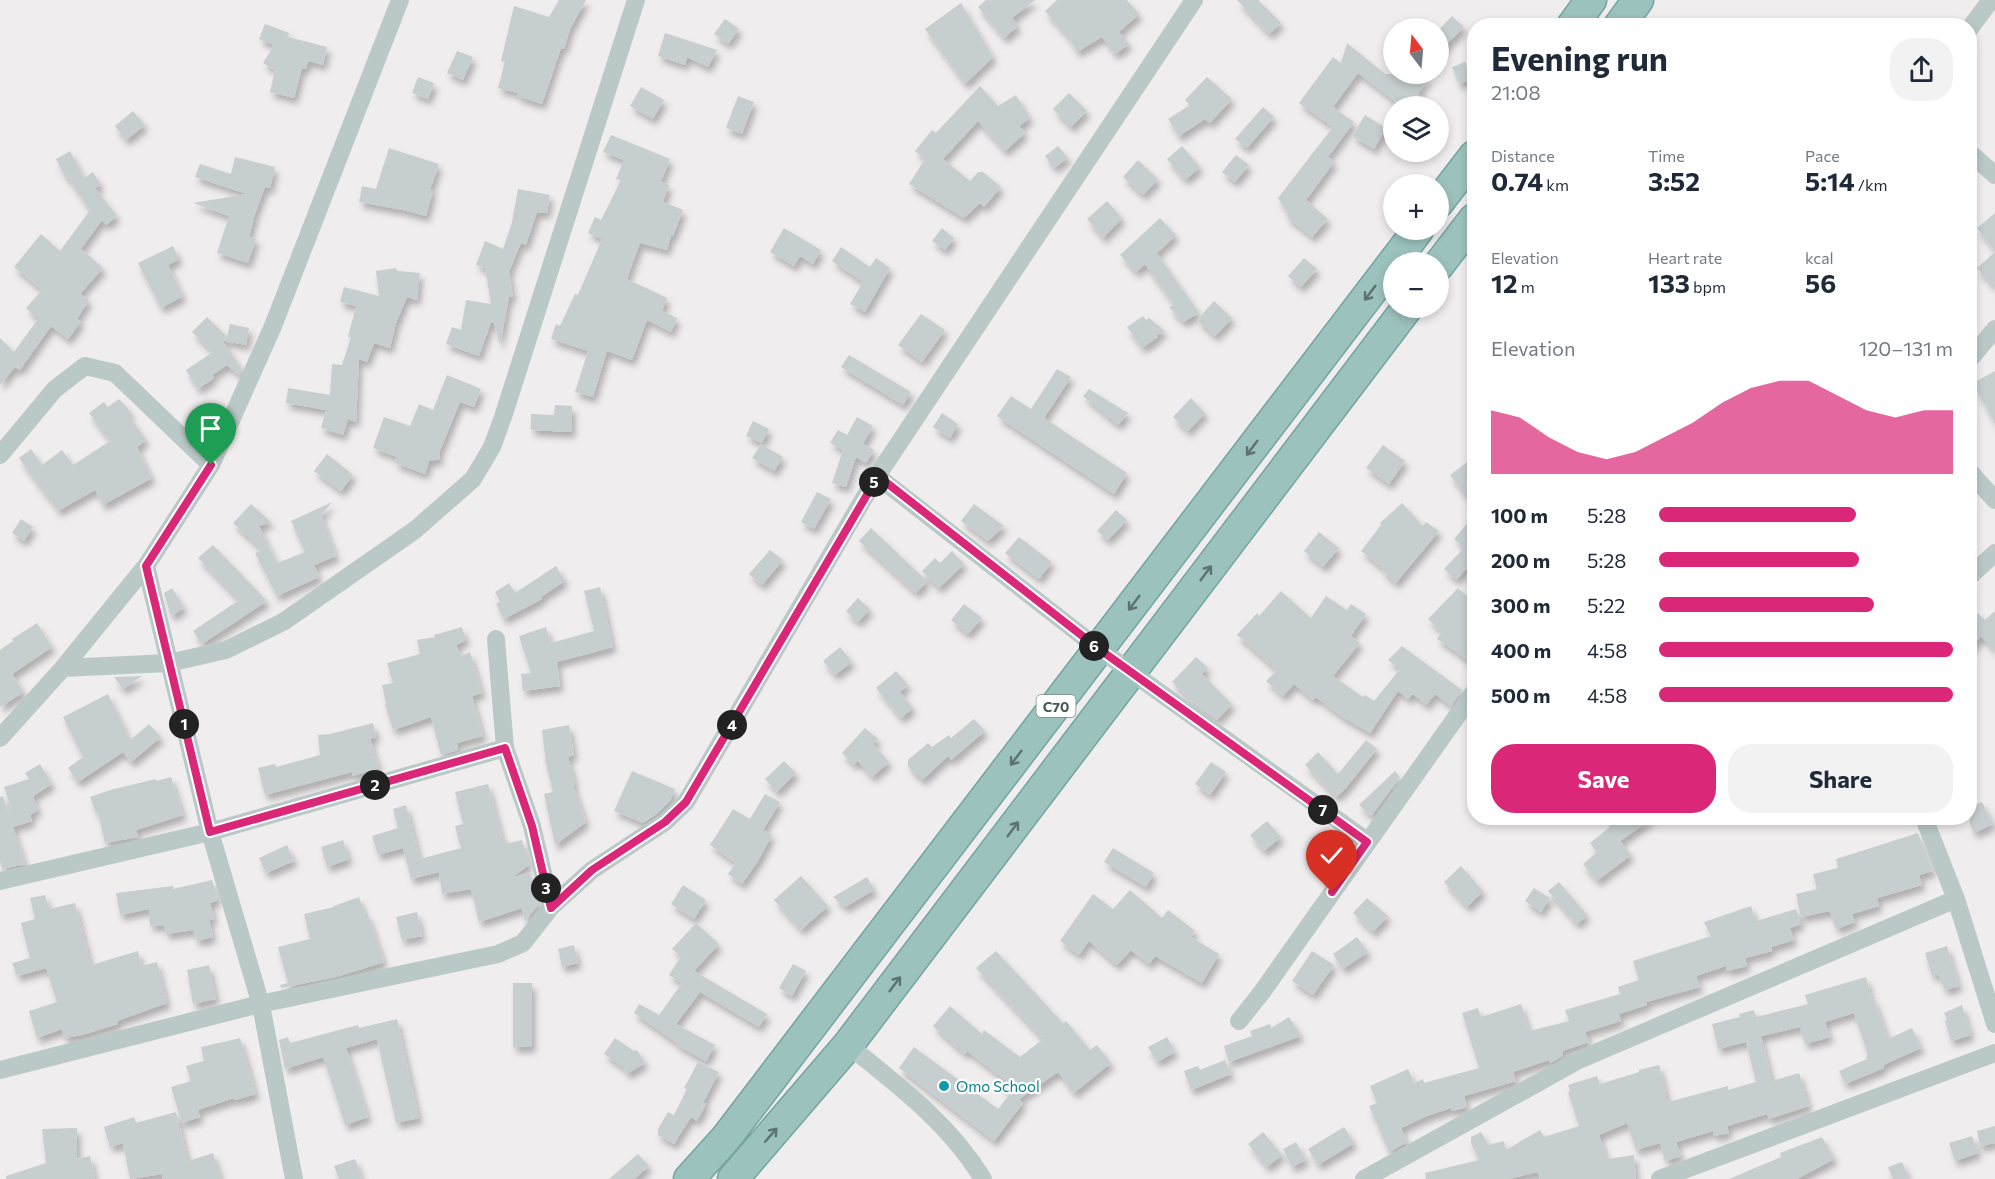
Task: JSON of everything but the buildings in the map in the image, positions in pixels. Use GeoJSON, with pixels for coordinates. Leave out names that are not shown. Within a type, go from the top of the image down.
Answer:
{"type":"FeatureCollection","features":[{"type":"Feature","properties":{"kind":"highway"},"geometry":{"type":"LineString","coordinates":[[1578,18],[1591,0]]}},
{"type":"Feature","properties":{"kind":"highway"},"geometry":{"type":"LineString","coordinates":[[1625,18],[1638,0]]}},
{"type":"Feature","properties":{"kind":"highway"},"geometry":{"type":"LineString","coordinates":[[1449,189],[1467,165]]}},
{"type":"Feature","properties":{"kind":"highway"},"geometry":{"type":"LineString","coordinates":[[1449,252],[1467,228]]}},
{"type":"Feature","properties":{"kind":"highway","name":"C70"},"geometry":{"type":"LineString","coordinates":[[689,1179],[726,1138],[1410,240]]}},
{"type":"Feature","properties":{"kind":"highway","name":"C70"},"geometry":{"type":"LineString","coordinates":[[733,1179],[848,1046],[1399,318]]}},
{"type":"Feature","properties":{"kind":"street"},"geometry":{"type":"LineString","coordinates":[[0,738],[63,668],[146,566],[211,465],[273,326],[400,0]]}},
{"type":"Feature","properties":{"kind":"street"},"geometry":{"type":"LineString","coordinates":[[63,668],[170,663],[226,650],[283,622],[415,530],[473,479],[492,447],[503,417],[636,0]]}},
{"type":"Feature","properties":{"kind":"street"},"geometry":{"type":"LineString","coordinates":[[0,1070],[260,1004],[498,954],[523,943],[551,908],[592,870],[665,822],[686,802],[878,476],[1194,0]]}},
{"type":"Feature","properties":{"kind":"street"},"geometry":{"type":"LineString","coordinates":[[1977,19],[1991,0]]}},
{"type":"Feature","properties":{"kind":"street"},"geometry":{"type":"LineString","coordinates":[[1977,159],[1995,175]]}},
{"type":"Feature","properties":{"kind":"street"},"geometry":{"type":"LineString","coordinates":[[1977,351],[1995,330]]}},
{"type":"Feature","properties":{"kind":"street"},"geometry":{"type":"LineString","coordinates":[[0,455],[55,389],[84,366],[115,374],[211,465]]}},
{"type":"Feature","properties":{"kind":"street"},"geometry":{"type":"LineString","coordinates":[[878,476],[1099,649],[1367,842]]}},
{"type":"Feature","properties":{"kind":"street"},"geometry":{"type":"LineString","coordinates":[[1977,480],[1995,500]]}},
{"type":"Feature","properties":{"kind":"street"},"geometry":{"type":"LineString","coordinates":[[1977,570],[1995,553]]}},
{"type":"Feature","properties":{"kind":"street"},"geometry":{"type":"LineString","coordinates":[[146,566],[210,832],[260,1004],[294,1179]]}},
{"type":"Feature","properties":{"kind":"street"},"geometry":{"type":"LineString","coordinates":[[496,639],[505,748],[532,826],[551,908]]}},
{"type":"Feature","properties":{"kind":"street"},"geometry":{"type":"LineString","coordinates":[[1239,1021],[1262,992],[1467,702]]}},
{"type":"Feature","properties":{"kind":"street"},"geometry":{"type":"LineString","coordinates":[[0,880],[210,832],[505,748]]}},
{"type":"Feature","properties":{"kind":"street"},"geometry":{"type":"LineString","coordinates":[[1927,825],[1956,899],[1995,1024]]}},
{"type":"Feature","properties":{"kind":"street"},"geometry":{"type":"LineString","coordinates":[[1364,1179],[1579,1060],[1956,899]]}},
{"type":"Feature","properties":{"kind":"street"},"geometry":{"type":"LineString","coordinates":[[848,1046],[896,1083],[950,1134],[980,1174]]}},
{"type":"Feature","properties":{"kind":"street"},"geometry":{"type":"LineString","coordinates":[[1660,1179],[1995,1053]]}},
{"type":"Feature","properties":{"kind":"place","name":"Omo School"},"geometry":{"type":"Point","coordinates":[944,1086]}},
{"type":"Feature","properties":{"kind":"route"},"geometry":{"type":"LineString","coordinates":[[211,465],[146,566],[210,832],[505,748],[532,826],[551,908],[592,870],[665,822],[686,802],[878,476],[1099,649],[1367,842],[1332,892]]}}]}
